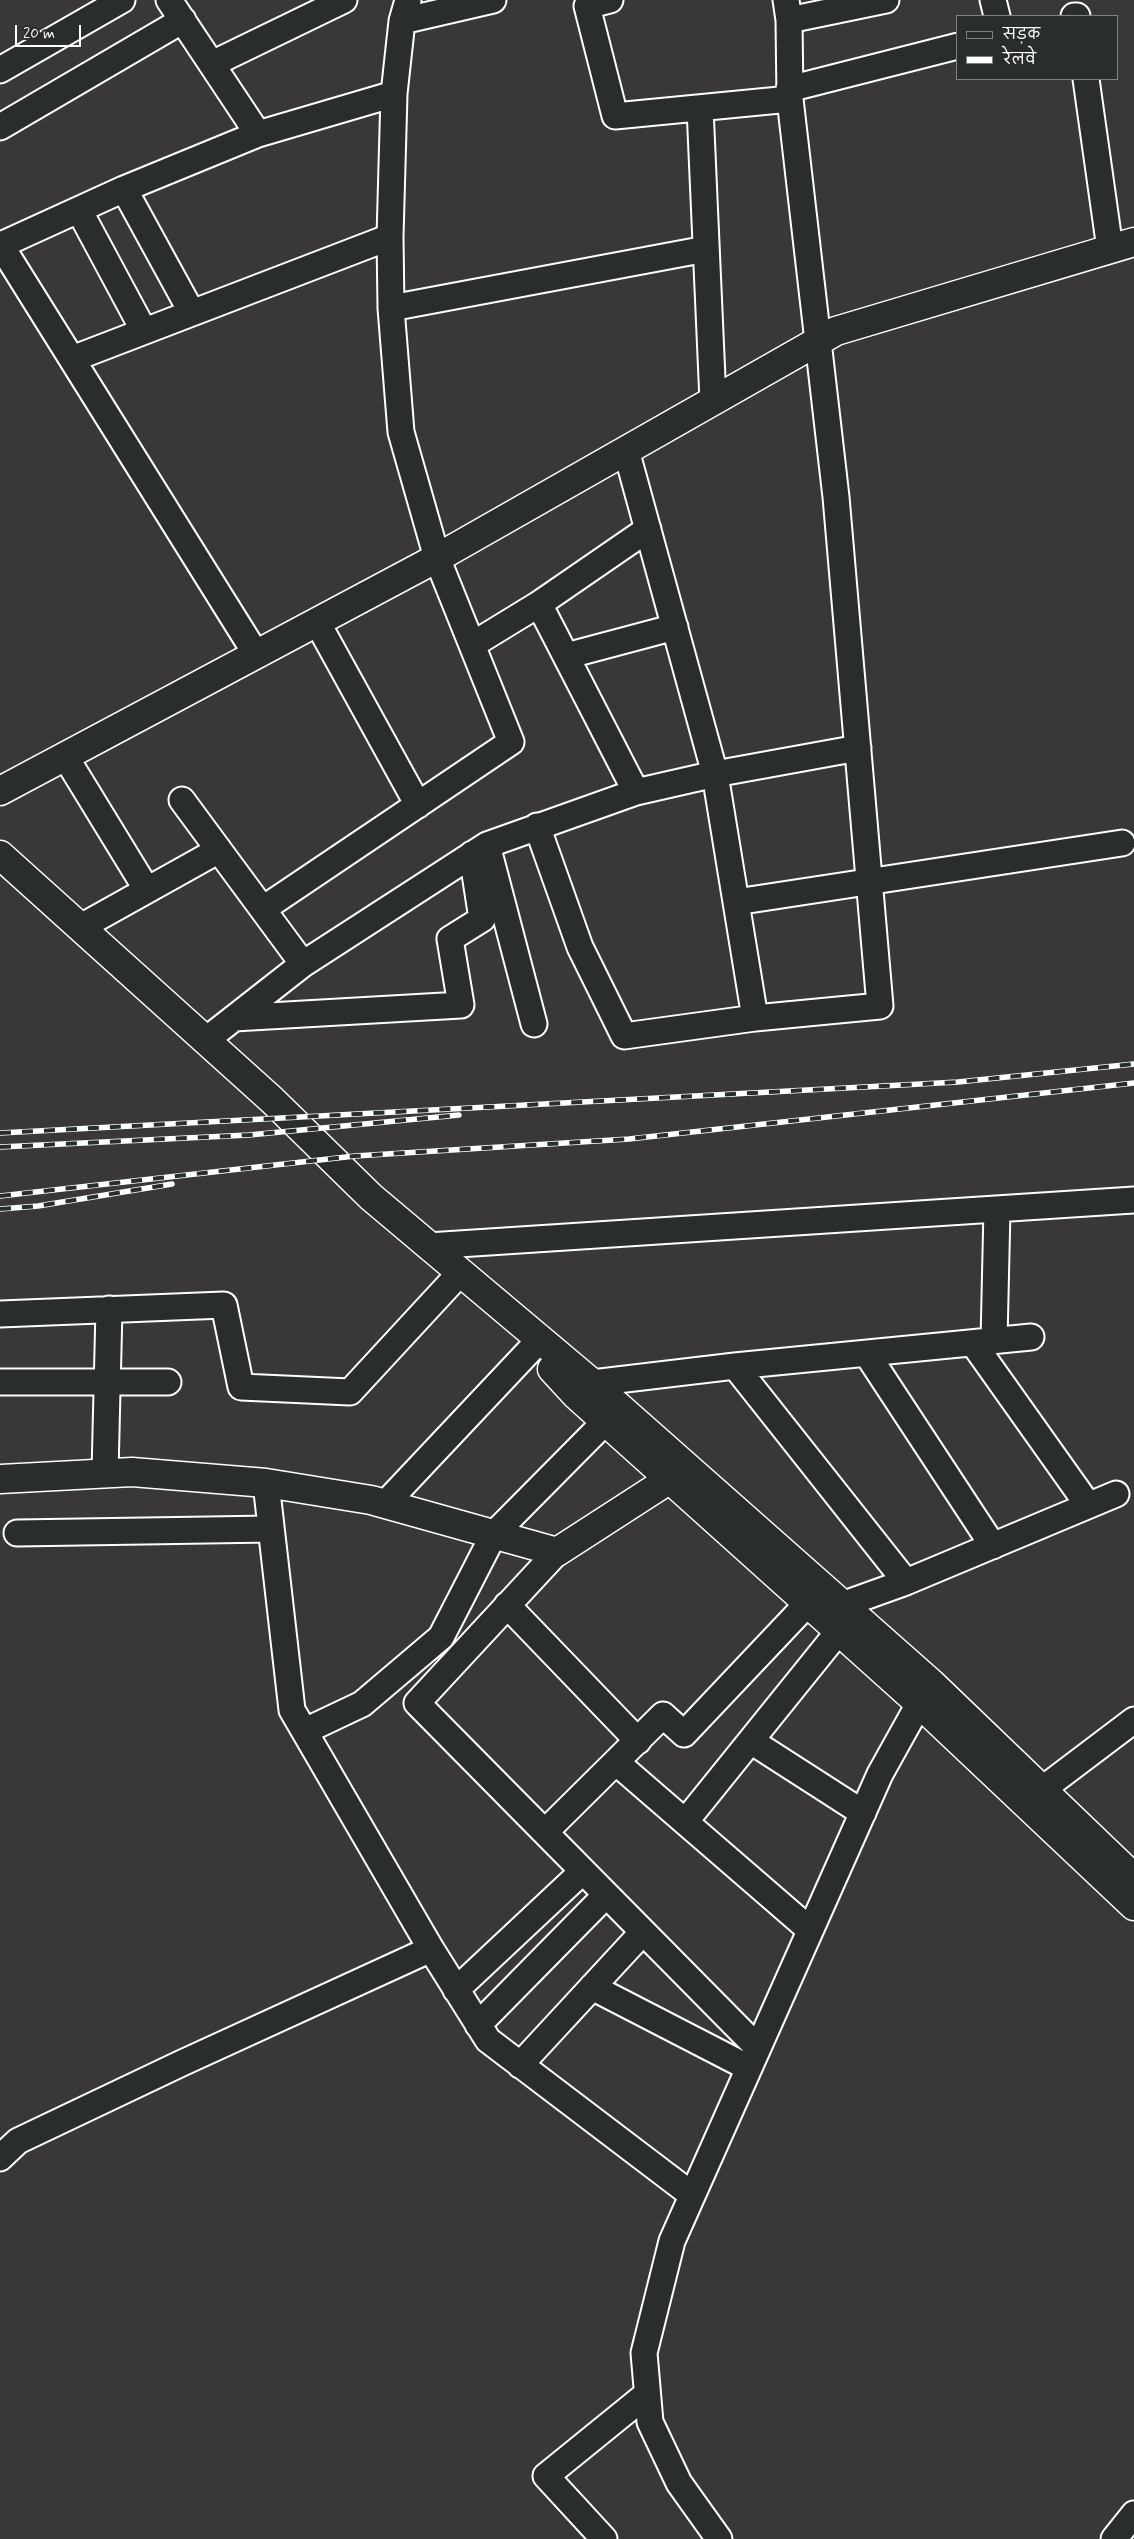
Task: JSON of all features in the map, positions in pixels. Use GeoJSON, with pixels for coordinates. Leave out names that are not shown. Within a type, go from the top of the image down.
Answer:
{"type":"FeatureCollection","features":[{"type":"Feature","properties":{"kind":"main road"},"geometry":{"type":"LineString","coordinates":[[0,791],[437,558],[818,343],[836,331],[1122,246]]}},
{"type":"Feature","properties":{"kind":"main road"},"geometry":{"type":"LineString","coordinates":[[0,854],[272,1100],[371,1197],[592,1383],[808,1603],[839,1631],[925,1693]]}},
{"type":"Feature","properties":{"kind":"main road"},"geometry":{"type":"LineString","coordinates":[[465,1278],[576,1395],[606,1421],[678,1472],[842,1605],[925,1693],[1034,1796],[1134,1906]]}},
{"type":"Feature","properties":{"kind":"main road"},"geometry":{"type":"LineString","coordinates":[[0,1479],[132,1472],[266,1483],[385,1504],[557,1552],[678,1472]]}},
{"type":"Feature","properties":{"kind":"main road"},"geometry":{"type":"LineString","coordinates":[[1034,1796],[1131,1871]]}},
{"type":"Feature","properties":{"kind":"street"},"geometry":{"type":"LineString","coordinates":[[0,70],[122,0]]}},
{"type":"Feature","properties":{"kind":"street"},"geometry":{"type":"LineString","coordinates":[[212,64],[344,0]]}},
{"type":"Feature","properties":{"kind":"street"},"geometry":{"type":"LineString","coordinates":[[263,909],[511,742],[437,558],[401,432],[391,308],[390,237],[394,94],[405,10],[493,0]]}},
{"type":"Feature","properties":{"kind":"street"},"geometry":{"type":"LineString","coordinates":[[610,0],[587,6],[615,116],[700,108],[789,94],[956,47]]}},
{"type":"Feature","properties":{"kind":"street"},"geometry":{"type":"LineString","coordinates":[[537,826],[580,947],[624,1036],[756,1018],[880,1006],[836,497],[789,94],[788,10],[886,0]]}},
{"type":"Feature","properties":{"kind":"street"},"geometry":{"type":"LineString","coordinates":[[993,0],[997,15]]}},
{"type":"Feature","properties":{"kind":"street"},"geometry":{"type":"LineString","coordinates":[[0,127],[176,10],[258,134]]}},
{"type":"Feature","properties":{"kind":"street"},"geometry":{"type":"LineString","coordinates":[[1086,80],[1122,246]]}},
{"type":"Feature","properties":{"kind":"street"},"geometry":{"type":"LineString","coordinates":[[256,654],[1,245],[124,189],[258,134],[394,94]]}},
{"type":"Feature","properties":{"kind":"street"},"geometry":{"type":"LineString","coordinates":[[700,108],[713,401]]}},
{"type":"Feature","properties":{"kind":"street"},"geometry":{"type":"LineString","coordinates":[[124,189],[192,313]]}},
{"type":"Feature","properties":{"kind":"street"},"geometry":{"type":"LineString","coordinates":[[79,210],[144,331]]}},
{"type":"Feature","properties":{"kind":"street"},"geometry":{"type":"LineString","coordinates":[[72,359],[390,237]]}},
{"type":"Feature","properties":{"kind":"street"},"geometry":{"type":"LineString","coordinates":[[391,308],[706,249]]}},
{"type":"Feature","properties":{"kind":"street"},"geometry":{"type":"LineString","coordinates":[[626,450],[715,774],[756,1018]]}},
{"type":"Feature","properties":{"kind":"street"},"geometry":{"type":"LineString","coordinates":[[472,645],[539,604],[648,529]]}},
{"type":"Feature","properties":{"kind":"street"},"geometry":{"type":"LineString","coordinates":[[539,604],[636,792]]}},
{"type":"Feature","properties":{"kind":"street"},"geometry":{"type":"LineString","coordinates":[[317,622],[418,805]]}},
{"type":"Feature","properties":{"kind":"street"},"geometry":{"type":"LineString","coordinates":[[566,656],[675,627]]}},
{"type":"Feature","properties":{"kind":"street"},"geometry":{"type":"LineString","coordinates":[[206,1040],[303,964],[479,850],[537,826],[636,792],[715,774],[858,748]]}},
{"type":"Feature","properties":{"kind":"street"},"geometry":{"type":"LineString","coordinates":[[65,756],[147,890]]}},
{"type":"Feature","properties":{"kind":"street"},"geometry":{"type":"LineString","coordinates":[[182,800],[303,964]]}},
{"type":"Feature","properties":{"kind":"street"},"geometry":{"type":"LineString","coordinates":[[736,902],[1122,843]]}},
{"type":"Feature","properties":{"kind":"street"},"geometry":{"type":"LineString","coordinates":[[81,927],[219,850]]}},
{"type":"Feature","properties":{"kind":"street"},"geometry":{"type":"LineString","coordinates":[[234,1018],[461,1005],[450,939],[482,919],[479,850]]}},
{"type":"Feature","properties":{"kind":"street"},"geometry":{"type":"LineString","coordinates":[[479,850],[534,1024]]}},
{"type":"Feature","properties":{"kind":"street"},"geometry":{"type":"LineString","coordinates":[[428,1246],[1134,1200]]}},
{"type":"Feature","properties":{"kind":"street"},"geometry":{"type":"LineString","coordinates":[[997,1209],[983,1342],[1088,1505]]}},
{"type":"Feature","properties":{"kind":"street"},"geometry":{"type":"LineString","coordinates":[[0,1314],[224,1305],[241,1387],[350,1392],[465,1278]]}},
{"type":"Feature","properties":{"kind":"street"},"geometry":{"type":"LineString","coordinates":[[104,1473],[109,1309]]}},
{"type":"Feature","properties":{"kind":"street"},"geometry":{"type":"LineString","coordinates":[[592,1383],[735,1366],[1031,1337]]}},
{"type":"Feature","properties":{"kind":"street"},"geometry":{"type":"LineString","coordinates":[[385,1504],[532,1348]]}},
{"type":"Feature","properties":{"kind":"street"},"geometry":{"type":"LineString","coordinates":[[867,1354],[994,1546]]}},
{"type":"Feature","properties":{"kind":"street"},"geometry":{"type":"LineString","coordinates":[[735,1366],[906,1582]]}},
{"type":"Feature","properties":{"kind":"street"},"geometry":{"type":"LineString","coordinates":[[0,1382],[168,1382]]}},
{"type":"Feature","properties":{"kind":"street"},"geometry":{"type":"LineString","coordinates":[[304,1731],[362,1704],[441,1637],[494,1534],[606,1421]]}},
{"type":"Feature","properties":{"kind":"street"},"geometry":{"type":"LineString","coordinates":[[266,1483],[292,1710],[431,1949],[488,2040],[692,2195]]}},
{"type":"Feature","properties":{"kind":"street"},"geometry":{"type":"LineString","coordinates":[[842,1605],[906,1582],[1116,1494]]}},
{"type":"Feature","properties":{"kind":"street"},"geometry":{"type":"LineString","coordinates":[[17,1533],[272,1529]]}},
{"type":"Feature","properties":{"kind":"street"},"geometry":{"type":"LineString","coordinates":[[557,1552],[417,1704],[643,1932],[753,2058]]}},
{"type":"Feature","properties":{"kind":"street"},"geometry":{"type":"LineString","coordinates":[[545,1832],[617,1763],[663,1715],[684,1734],[808,1603]]}},
{"type":"Feature","properties":{"kind":"street"},"geometry":{"type":"LineString","coordinates":[[507,1605],[638,1741]]}},
{"type":"Feature","properties":{"kind":"street"},"geometry":{"type":"LineString","coordinates":[[685,1822],[839,1631]]}},
{"type":"Feature","properties":{"kind":"street"},"geometry":{"type":"LineString","coordinates":[[719,2539],[679,2483],[650,2422],[644,2353],[672,2241],[880,1774],[925,1693]]}},
{"type":"Feature","properties":{"kind":"street"},"geometry":{"type":"LineString","coordinates":[[1034,1796],[1134,1720]]}},
{"type":"Feature","properties":{"kind":"street"},"geometry":{"type":"LineString","coordinates":[[751,1741],[862,1813]]}},
{"type":"Feature","properties":{"kind":"street"},"geometry":{"type":"LineString","coordinates":[[617,1763],[810,1930]]}},
{"type":"Feature","properties":{"kind":"street"},"geometry":{"type":"LineString","coordinates":[[456,1990],[583,1871]]}},
{"type":"Feature","properties":{"kind":"street"},"geometry":{"type":"LineString","coordinates":[[478,2025],[606,1895]]}},
{"type":"Feature","properties":{"kind":"street"},"geometry":{"type":"LineString","coordinates":[[520,2065],[643,1932]]}},
{"type":"Feature","properties":{"kind":"street"},"geometry":{"type":"LineString","coordinates":[[0,2158],[18,2141],[182,2063],[431,1949]]}},
{"type":"Feature","properties":{"kind":"street"},"geometry":{"type":"LineString","coordinates":[[592,1987],[753,2058]]}},
{"type":"Feature","properties":{"kind":"street"},"geometry":{"type":"LineString","coordinates":[[604,2539],[546,2476],[648,2394]]}},
{"type":"Feature","properties":{"kind":"street"},"geometry":{"type":"LineString","coordinates":[[1114,2539],[1133,2517]]}},
{"type":"Feature","properties":{"kind":"railway"},"geometry":{"type":"LineString","coordinates":[[0,1133],[958,1082],[1134,1064]]}},
{"type":"Feature","properties":{"kind":"railway"},"geometry":{"type":"LineString","coordinates":[[0,1196],[355,1156],[629,1139],[1134,1083]]}},
{"type":"Feature","properties":{"kind":"railway"},"geometry":{"type":"LineString","coordinates":[[0,1147],[249,1135],[459,1115]]}},
{"type":"Feature","properties":{"kind":"railway"},"geometry":{"type":"LineString","coordinates":[[0,1209],[38,1206],[172,1184]]}}]}
